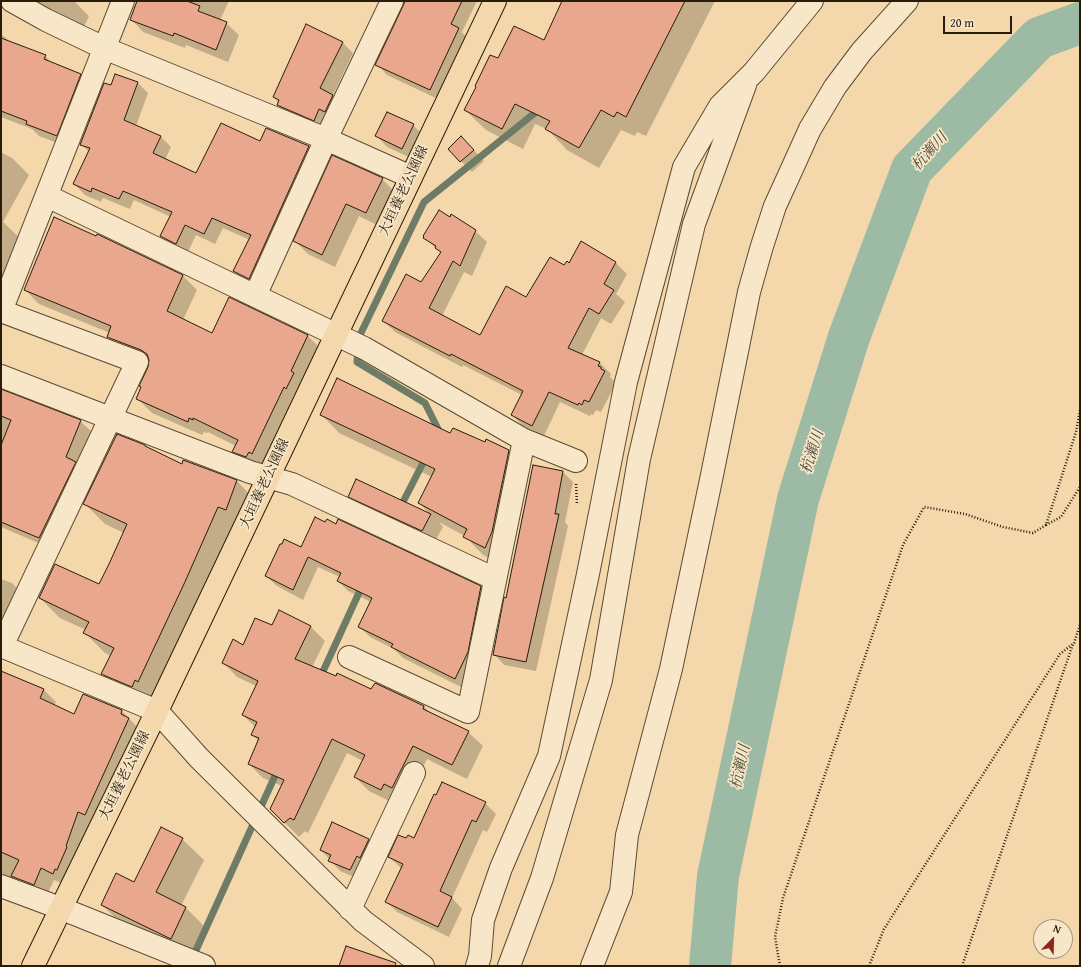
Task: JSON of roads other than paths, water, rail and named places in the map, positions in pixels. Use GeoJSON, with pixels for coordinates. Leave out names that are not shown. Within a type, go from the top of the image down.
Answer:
{"type":"FeatureCollection","features":[{"type":"Feature","properties":{"kind":"main road","name":"大垣養老公園線"},"geometry":{"type":"LineString","coordinates":[[33,966],[157,711],[495,1]]}},
{"type":"Feature","properties":{"kind":"street"},"geometry":{"type":"LineString","coordinates":[[12,1],[46,20],[104,48],[326,139],[411,177]]}},
{"type":"Feature","properties":{"kind":"street"},"geometry":{"type":"LineString","coordinates":[[123,1],[46,196],[6,285],[1,311],[137,362],[2,646],[157,711],[199,758],[350,909],[363,921],[423,966]]}},
{"type":"Feature","properties":{"kind":"street"},"geometry":{"type":"LineString","coordinates":[[255,296],[326,139],[392,1]]}},
{"type":"Feature","properties":{"kind":"street"},"geometry":{"type":"LineString","coordinates":[[477,966],[480,956],[483,920],[501,868],[549,756],[626,382],[684,167],[720,106],[747,79],[812,1]]}},
{"type":"Feature","properties":{"kind":"street"},"geometry":{"type":"LineString","coordinates":[[592,966],[621,892],[627,835],[671,669],[712,480],[749,292],[762,246],[775,206],[810,129],[835,87],[896,5]]}},
{"type":"Feature","properties":{"kind":"street"},"geometry":{"type":"LineString","coordinates":[[509,966],[542,878],[601,680],[639,459],[694,224],[747,79]]}},
{"type":"Feature","properties":{"kind":"street"},"geometry":{"type":"LineString","coordinates":[[46,196],[364,348],[524,440],[576,461]]}},
{"type":"Feature","properties":{"kind":"street"},"geometry":{"type":"LineString","coordinates":[[1,376],[250,472],[292,484],[495,579]]}},
{"type":"Feature","properties":{"kind":"street"},"geometry":{"type":"LineString","coordinates":[[348,657],[468,712],[524,440]]}},
{"type":"Feature","properties":{"kind":"street"},"geometry":{"type":"LineString","coordinates":[[350,909],[414,773]]}},
{"type":"Feature","properties":{"kind":"street"},"geometry":{"type":"LineString","coordinates":[[1,886],[204,966]]}},
{"type":"Feature","properties":{"kind":"waterway","name":"杭瀬川"},"geometry":{"type":"LineString","coordinates":[[710,966],[718,876],[798,499],[849,337],[912,169],[1039,38],[1080,23]]}},
{"type":"Feature","properties":{"kind":"waterway"},"geometry":{"type":"LineString","coordinates":[[437,435],[439,431],[425,403],[357,362],[359,337],[424,202],[541,108]]}},
{"type":"Feature","properties":{"kind":"waterway"},"geometry":{"type":"LineString","coordinates":[[379,549],[427,455]]}},
{"type":"Feature","properties":{"kind":"waterway"},"geometry":{"type":"LineString","coordinates":[[320,678],[363,584]]}},
{"type":"Feature","properties":{"kind":"waterway"},"geometry":{"type":"LineString","coordinates":[[192,958],[279,767]]}}]}
